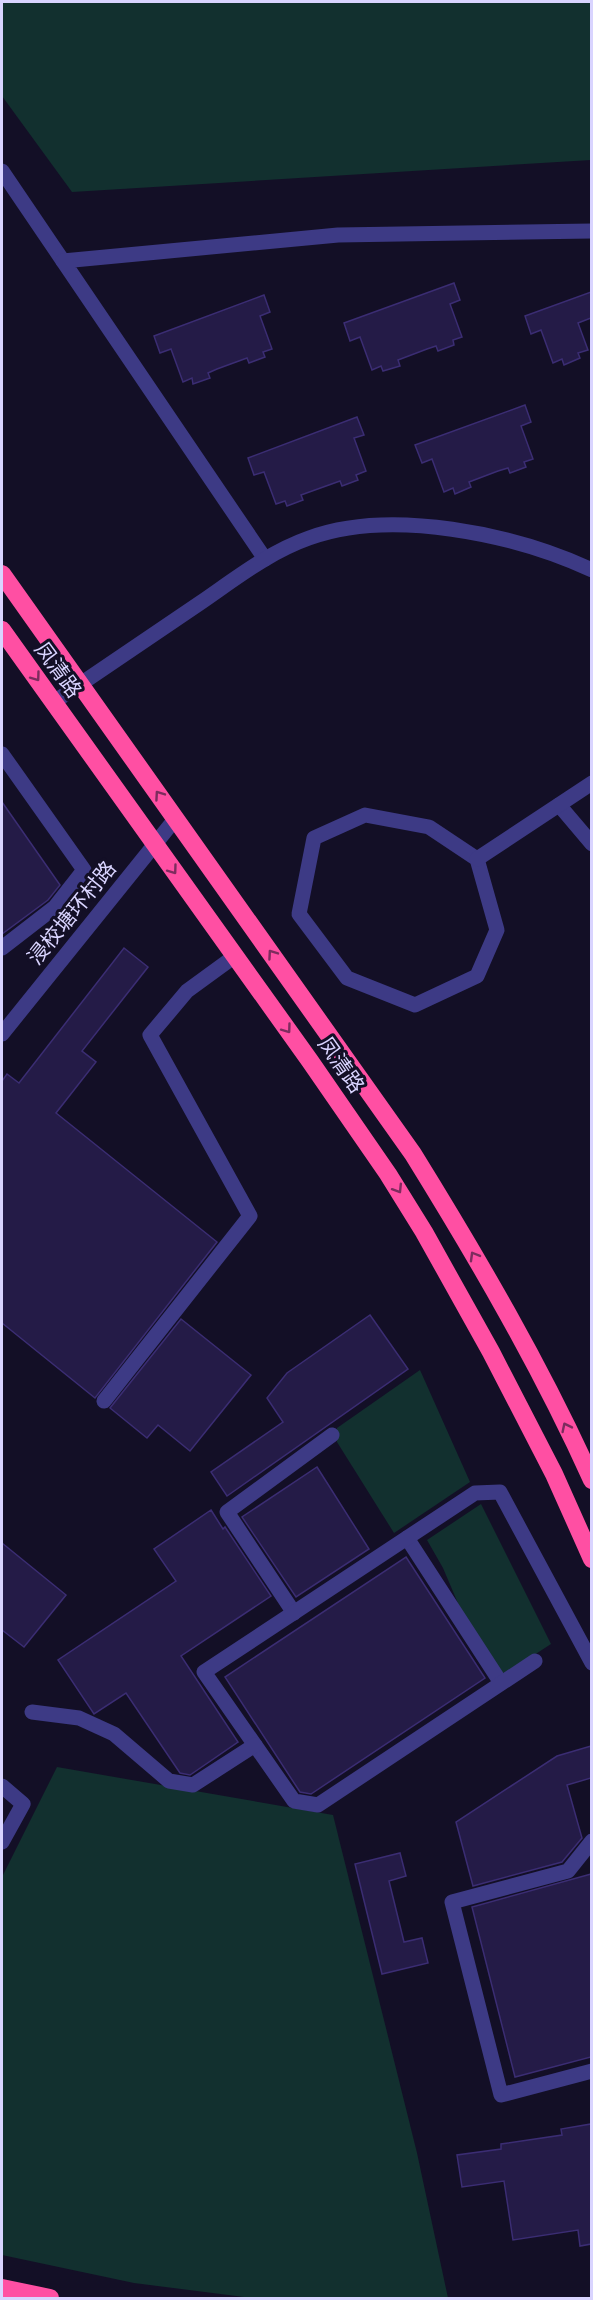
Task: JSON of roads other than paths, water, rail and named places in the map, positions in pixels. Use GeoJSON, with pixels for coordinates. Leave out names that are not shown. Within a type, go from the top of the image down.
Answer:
{"type":"FeatureCollection","features":[{"type":"Feature","properties":{"kind":"highway","name":"凤清路"},"geometry":{"type":"LineString","coordinates":[[2,574],[413,1154],[519,1335],[591,1480]]}},
{"type":"Feature","properties":{"kind":"highway","name":"凤清路"},"geometry":{"type":"LineString","coordinates":[[2,630],[349,1116],[424,1232],[524,1413],[554,1474],[591,1559]]}},
{"type":"Feature","properties":{"kind":"highway"},"geometry":{"type":"LineString","coordinates":[[2,2288],[50,2298]]}},
{"type":"Feature","properties":{"kind":"street"},"geometry":{"type":"LineString","coordinates":[[2,171],[265,559]]}},
{"type":"Feature","properties":{"kind":"street"},"geometry":{"type":"LineString","coordinates":[[63,261],[338,235],[591,231]]}},
{"type":"Feature","properties":{"kind":"street"},"geometry":{"type":"LineString","coordinates":[[54,702],[265,559],[308,538],[331,532],[354,528],[423,527],[458,530],[525,545],[591,570]]}},
{"type":"Feature","properties":{"kind":"street"},"geometry":{"type":"LineString","coordinates":[[2,754],[84,870],[55,907],[2,948]]}},
{"type":"Feature","properties":{"kind":"street"},"geometry":{"type":"LineString","coordinates":[[477,859],[591,783]]}},
{"type":"Feature","properties":{"kind":"street"},"geometry":{"type":"LineString","coordinates":[[559,805],[591,844]]}},
{"type":"Feature","properties":{"kind":"street"},"geometry":{"type":"LineString","coordinates":[[365,815],[429,827],[477,859],[497,930],[477,976],[415,1005],[347,978],[299,914],[314,838],[365,815]]}},
{"type":"Feature","properties":{"kind":"street","name":"浸校塘环村路"},"geometry":{"type":"LineString","coordinates":[[2,1034],[176,818]]}},
{"type":"Feature","properties":{"kind":"street"},"geometry":{"type":"LineString","coordinates":[[104,1401],[250,1216],[150,1035],[187,991],[235,956]]}},
{"type":"Feature","properties":{"kind":"street"},"geometry":{"type":"LineString","coordinates":[[294,1613],[227,1512],[332,1435]]}},
{"type":"Feature","properties":{"kind":"street"},"geometry":{"type":"LineString","coordinates":[[535,1660],[318,1806],[294,1801],[204,1672],[475,1493],[500,1492],[591,1663]]}},
{"type":"Feature","properties":{"kind":"street"},"geometry":{"type":"LineString","coordinates":[[407,1538],[501,1683]]}},
{"type":"Feature","properties":{"kind":"street"},"geometry":{"type":"LineString","coordinates":[[32,1712],[79,1718],[88,1722],[114,1734],[169,1781],[193,1785],[255,1745]]}},
{"type":"Feature","properties":{"kind":"street"},"geometry":{"type":"LineString","coordinates":[[2,1786],[23,1804],[2,1842]]}},
{"type":"Feature","properties":{"kind":"street"},"geometry":{"type":"LineString","coordinates":[[591,1841],[568,1871],[452,1902],[501,2095],[591,2071]]}}]}
